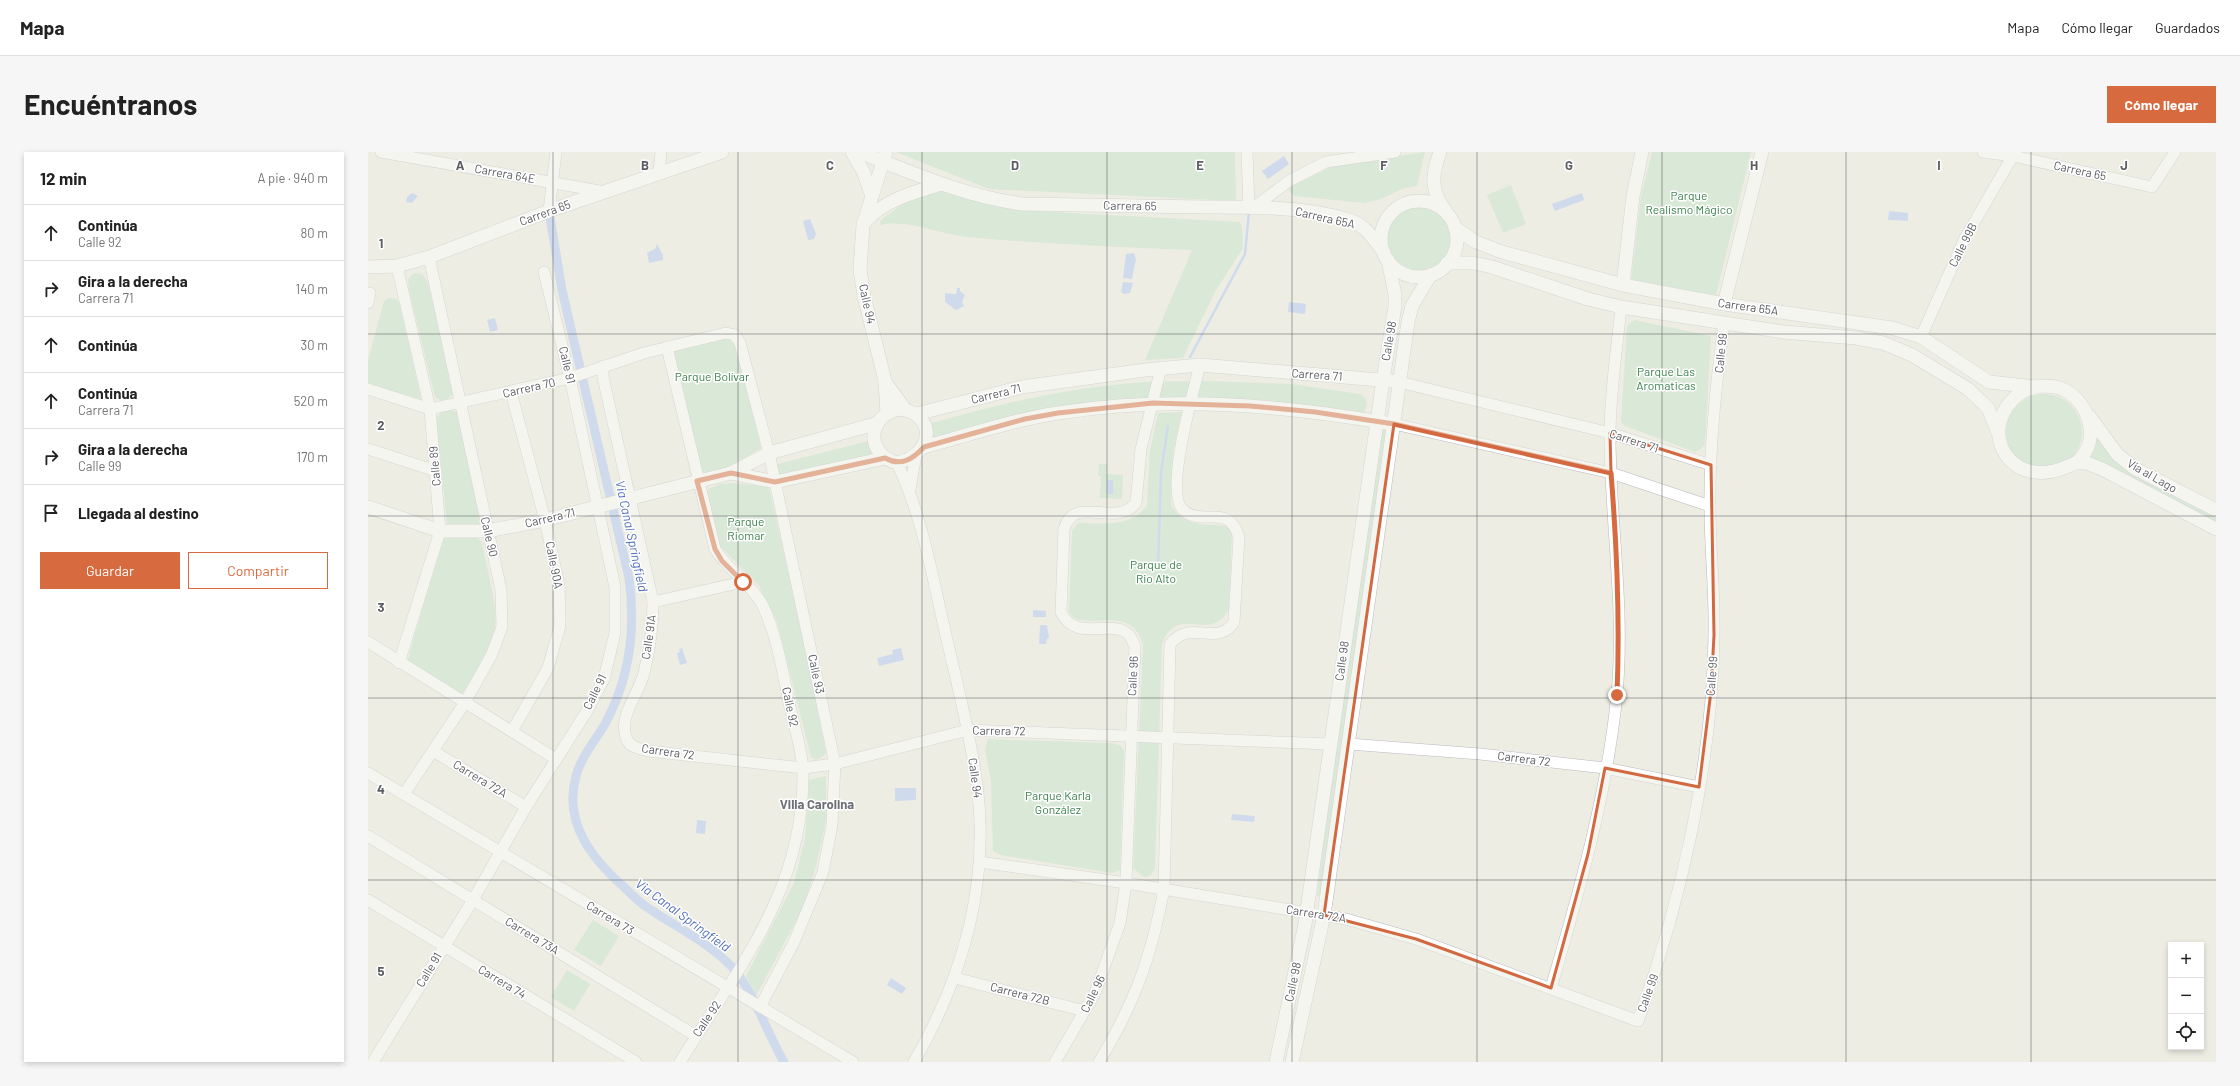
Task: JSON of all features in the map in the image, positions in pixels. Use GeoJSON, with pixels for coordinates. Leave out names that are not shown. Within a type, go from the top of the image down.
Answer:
{"type":"FeatureCollection","features":[{"type":"Feature","properties":{"kind":"street","name":"Carrera 64E"},"geometry":{"type":"LineString","coordinates":[[381,152],[605,192]]}},
{"type":"Feature","properties":{"kind":"street"},"geometry":{"type":"LineString","coordinates":[[549,211],[556,152]]}},
{"type":"Feature","properties":{"kind":"street"},"geometry":{"type":"LineString","coordinates":[[659,173],[661,152]]}},
{"type":"Feature","properties":{"kind":"street","name":"Carrera 65"},"geometry":{"type":"LineString","coordinates":[[368,267],[397,266],[429,257],[549,211],[722,152]]}},
{"type":"Feature","properties":{"kind":"street"},"geometry":{"type":"LineString","coordinates":[[852,152],[863,171],[872,196]]}},
{"type":"Feature","properties":{"kind":"street","name":"Carrera 65"},"geometry":{"type":"LineString","coordinates":[[859,152],[884,157],[908,171],[941,184],[1000,201],[1023,204],[1251,208]]}},
{"type":"Feature","properties":{"kind":"street"},"geometry":{"type":"LineString","coordinates":[[1247,152],[1251,208]]}},
{"type":"Feature","properties":{"kind":"street"},"geometry":{"type":"LineString","coordinates":[[1251,208],[1289,181],[1309,169],[1326,162],[1347,155],[1395,152]]}},
{"type":"Feature","properties":{"kind":"street"},"geometry":{"type":"LineString","coordinates":[[1440,152],[1433,170],[1433,186],[1438,202],[1446,212],[1455,228],[1456,241],[1454,253],[1447,263],[1430,276],[1420,278],[1410,276],[1394,267],[1386,256],[1381,244],[1384,225],[1388,217],[1398,207],[1411,202],[1421,201],[1434,204],[1446,212]]}},
{"type":"Feature","properties":{"kind":"street"},"geometry":{"type":"LineString","coordinates":[[1623,285],[1633,196],[1642,152]]}},
{"type":"Feature","properties":{"kind":"street"},"geometry":{"type":"LineString","coordinates":[[1724,304],[1762,152]]}},
{"type":"Feature","properties":{"kind":"street","name":"Carrera 65"},"geometry":{"type":"LineString","coordinates":[[1983,152],[2014,154],[2152,187],[2175,152]]}},
{"type":"Feature","properties":{"kind":"street","name":"Calle 99B"},"geometry":{"type":"LineString","coordinates":[[1921,337],[1964,240],[2014,154]]}},
{"type":"Feature","properties":{"kind":"street","name":"Calle 94"},"geometry":{"type":"LineString","coordinates":[[884,157],[863,225],[861,276],[885,381],[887,413]]}},
{"type":"Feature","properties":{"kind":"street"},"geometry":{"type":"LineString","coordinates":[[908,171],[911,183],[909,195]]}},
{"type":"Feature","properties":{"kind":"street"},"geometry":{"type":"LineString","coordinates":[[863,225],[881,206],[941,184]]}},
{"type":"Feature","properties":{"kind":"street","name":"Carrera 65A"},"geometry":{"type":"LineString","coordinates":[[1251,208],[1295,210],[1352,221],[1366,230],[1386,256]]}},
{"type":"Feature","properties":{"kind":"street","name":"Carrera 65A"},"geometry":{"type":"LineString","coordinates":[[1455,228],[1476,242],[1502,252],[1623,285],[1724,304],[1892,328],[1921,337],[1989,382],[2035,387]]}},
{"type":"Feature","properties":{"kind":"street","name":"Calle 98"},"geometry":{"type":"LineString","coordinates":[[1276,1062],[1307,913],[1330,744],[1395,306],[1395,295],[1386,256]]}},
{"type":"Feature","properties":{"kind":"street","name":"Calle 90"},"geometry":{"type":"LineString","coordinates":[[404,794],[464,704],[491,656],[502,627],[501,590],[487,531],[429,257]]}},
{"type":"Feature","properties":{"kind":"street","name":"Carrera 65A"},"geometry":{"type":"LineString","coordinates":[[1447,263],[1474,263],[1492,267],[1588,299],[1621,307],[1783,332],[1856,338],[1890,346],[1912,355],[1968,389],[1988,408],[1998,433]]}},
{"type":"Feature","properties":{"kind":"street","name":"Calle 89"},"geometry":{"type":"LineString","coordinates":[[397,266],[430,409],[440,531],[399,663]]}},
{"type":"Feature","properties":{"kind":"street","name":"Calle 91"},"geometry":{"type":"LineString","coordinates":[[373,1062],[443,946],[473,900],[526,807],[587,711],[604,679],[615,632],[615,587],[602,506],[574,377],[544,272]]}},
{"type":"Feature","properties":{"kind":"street","name":"Calle 98"},"geometry":{"type":"LineString","coordinates":[[1292,1062],[1324,915],[1399,382],[1412,306],[1430,276]]}},
{"type":"Feature","properties":{"kind":"street"},"geometry":{"type":"LineString","coordinates":[[1550,988],[1588,854],[1605,768],[1617,695],[1620,633],[1618,562],[1611,473],[1610,433],[1621,307]]}},
{"type":"Feature","properties":{"kind":"street","name":"Calle 99"},"geometry":{"type":"LineString","coordinates":[[1638,1021],[1670,924],[1683,871],[1706,743],[1714,635],[1710,506],[1711,465],[1724,323]]}},
{"type":"Feature","properties":{"kind":"street","name":"Carrera 70"},"geometry":{"type":"LineString","coordinates":[[368,389],[430,409],[574,377],[603,366],[667,347],[726,333],[735,335]]}},
{"type":"Feature","properties":{"kind":"street","name":"Calle 93"},"geometry":{"type":"LineString","coordinates":[[735,335],[740,343],[769,453],[835,764],[832,825],[823,872],[794,942],[755,1004]]}},
{"type":"Feature","properties":{"kind":"street","name":"Calle 92"},"geometry":{"type":"LineString","coordinates":[[667,347],[697,481],[715,549],[722,561],[761,602],[774,630],[803,768],[798,836],[786,880],[768,919],[743,963],[680,1062]]}},
{"type":"Feature","properties":{"kind":"street"},"geometry":{"type":"LineString","coordinates":[[1099,1062],[1120,1027],[1145,969],[1157,926],[1164,889],[1170,644],[1176,637],[1185,632],[1220,634],[1229,630],[1234,622],[1238,537],[1235,525],[1225,518],[1191,515],[1182,510],[1177,502],[1179,449],[1189,404],[1200,365]]}},
{"type":"Feature","properties":{"kind":"street","name":"Carrera 71"},"geometry":{"type":"LineString","coordinates":[[911,412],[1022,387],[1161,368],[1200,365],[1399,382],[1610,433],[1711,465]]}},
{"type":"Feature","properties":{"kind":"street","name":"Calle 91A"},"geometry":{"type":"LineString","coordinates":[[603,366],[626,500],[653,602],[652,632],[644,674],[625,719],[625,732],[628,741]]}},
{"type":"Feature","properties":{"kind":"street","name":"Calle 96"},"geometry":{"type":"LineString","coordinates":[[1055,1062],[1095,993],[1112,949],[1120,923],[1126,883],[1130,736],[1135,646],[1130,636],[1123,631],[1072,627],[1065,621],[1061,612],[1064,529],[1067,518],[1077,512],[1123,513],[1131,509],[1136,502],[1141,449],[1161,368]]}},
{"type":"Feature","properties":{"kind":"street","name":"Calle 94"},"geometry":{"type":"LineString","coordinates":[[885,381],[911,412]]}},
{"type":"Feature","properties":{"kind":"street"},"geometry":{"type":"LineString","coordinates":[[2053,386],[2067,391],[2078,400],[2085,410],[2090,422],[2090,434],[2085,452],[2076,463],[2051,473],[2022,469],[2010,461],[2002,448],[1998,433],[2001,416],[2010,402],[2023,391],[2035,387],[2053,386]]}},
{"type":"Feature","properties":{"kind":"street","name":"Calle 90A"},"geometry":{"type":"LineString","coordinates":[[511,392],[545,520],[559,586],[560,626],[548,668],[512,731]]}},
{"type":"Feature","properties":{"kind":"street"},"geometry":{"type":"LineString","coordinates":[[920,451],[926,434],[921,419],[911,412],[898,409],[887,413],[875,424],[873,434],[876,443],[891,461],[1025,419],[1058,413],[1153,403],[1250,406],[1315,412],[1394,424],[1611,473],[1710,506]]}},
{"type":"Feature","properties":{"kind":"street","name":"Vía al Lago"},"geometry":{"type":"LineString","coordinates":[[2085,410],[2117,454],[2134,468],[2216,510]]}},
{"type":"Feature","properties":{"kind":"street","name":"Carrera 71"},"geometry":{"type":"LineString","coordinates":[[368,507],[440,531],[487,531],[545,520],[731,473],[769,453],[875,424]]}},
{"type":"Feature","properties":{"kind":"street"},"geometry":{"type":"LineString","coordinates":[[368,449],[436,472]]}},
{"type":"Feature","properties":{"kind":"street","name":"Calle 94"},"geometry":{"type":"LineString","coordinates":[[910,489],[920,451]]}},
{"type":"Feature","properties":{"kind":"street","name":"Calle 94"},"geometry":{"type":"LineString","coordinates":[[891,461],[910,489],[936,588],[968,730],[980,814],[980,862],[968,937],[955,978],[932,1029],[914,1062]]}},
{"type":"Feature","properties":{"kind":"street","name":"Carrera 71"},"geometry":{"type":"LineString","coordinates":[[731,473],[775,482],[891,461]]}},
{"type":"Feature","properties":{"kind":"street","name":"Vía al Lago"},"geometry":{"type":"LineString","coordinates":[[2076,463],[2087,463],[2104,470],[2216,529]]}},
{"type":"Feature","properties":{"kind":"street"},"geometry":{"type":"LineString","coordinates":[[653,602],[743,582]]}},
{"type":"Feature","properties":{"kind":"street"},"geometry":{"type":"LineString","coordinates":[[368,642],[464,704],[512,731],[556,759]]}},
{"type":"Feature","properties":{"kind":"street","name":"Carrera 72"},"geometry":{"type":"LineString","coordinates":[[628,741],[634,747],[648,751],[803,768],[835,764],[968,730],[1330,744]]}},
{"type":"Feature","properties":{"kind":"street","name":"Carrera 72"},"geometry":{"type":"LineString","coordinates":[[1349,744],[1480,754],[1605,768],[1698,787]]}},
{"type":"Feature","properties":{"kind":"street","name":"Carrera 72A"},"geometry":{"type":"LineString","coordinates":[[433,751],[526,807]]}},
{"type":"Feature","properties":{"kind":"street","name":"Carrera 73"},"geometry":{"type":"LineString","coordinates":[[368,773],[500,853],[730,985],[755,1004],[853,1062]]}},
{"type":"Feature","properties":{"kind":"street","name":"Carrera 73A"},"geometry":{"type":"LineString","coordinates":[[368,836],[696,1036]]}},
{"type":"Feature","properties":{"kind":"street","name":"Carrera 72A"},"geometry":{"type":"LineString","coordinates":[[980,862],[1126,883],[1346,919],[1416,939],[1638,1021]]}},
{"type":"Feature","properties":{"kind":"street","name":"Carrera 74"},"geometry":{"type":"LineString","coordinates":[[368,900],[636,1062]]}},
{"type":"Feature","properties":{"kind":"street","name":"Carrera 72B"},"geometry":{"type":"LineString","coordinates":[[955,978],[1085,1011]]}},
{"type":"Feature","properties":{"kind":"highlighted area"},"geometry":{"type":"Polygon","coordinates":[[[1394,424],[1611,473],[1610,433],[1711,465],[1714,635],[1711,691],[1699,787],[1605,768],[1588,854],[1551,988],[1416,939],[1324,915],[1394,424]]]}},
{"type":"Feature","properties":{"kind":"green space"},"geometry":{"type":"Polygon","coordinates":[[[896,152],[1235,152],[1236,201],[989,189],[896,152]]]}},
{"type":"Feature","properties":{"kind":"green space"},"geometry":{"type":"Polygon","coordinates":[[[1425,152],[1417,186],[1404,188],[1381,199],[1364,203],[1294,196],[1288,188],[1335,165],[1425,152]]]}},
{"type":"Feature","properties":{"kind":"green space","name":"Parque Realismo Mágico"},"geometry":{"type":"Polygon","coordinates":[[[1652,152],[1751,152],[1716,295],[1631,281],[1641,196],[1652,152]]]}},
{"type":"Feature","properties":{"kind":"green space"},"geometry":{"type":"Polygon","coordinates":[[[1511,185],[1526,224],[1503,233],[1487,195],[1511,185]]]}},
{"type":"Feature","properties":{"kind":"green space"},"geometry":{"type":"Polygon","coordinates":[[[942,191],[1014,210],[1240,222],[1242,227],[1243,248],[1215,292],[1183,358],[1145,360],[1192,250],[1080,245],[967,237],[913,225],[880,225],[881,220],[905,202],[942,191]]]}},
{"type":"Feature","properties":{"kind":"green space"},"geometry":{"type":"Polygon","coordinates":[[[1419,207],[1431,209],[1442,216],[1449,227],[1451,239],[1449,251],[1442,262],[1431,269],[1419,271],[1407,269],[1396,262],[1389,251],[1387,239],[1389,227],[1396,216],[1407,209],[1419,207]]]}},
{"type":"Feature","properties":{"kind":"green space"},"geometry":{"type":"Polygon","coordinates":[[[414,273],[422,274],[428,282],[454,392],[449,398],[442,401],[435,397],[409,290],[408,279],[414,273]]]}},
{"type":"Feature","properties":{"kind":"green space"},"geometry":{"type":"Polygon","coordinates":[[[389,298],[397,299],[400,305],[421,399],[368,384],[368,360],[384,301],[389,298]]]}},
{"type":"Feature","properties":{"kind":"green space","name":"Parque Las Aromaticas"},"geometry":{"type":"Polygon","coordinates":[[[1634,320],[1711,336],[1705,444],[1701,449],[1695,452],[1625,426],[1621,422],[1627,327],[1634,320]]]}},
{"type":"Feature","properties":{"kind":"green space","name":"Parque Bolívar"},"geometry":{"type":"Polygon","coordinates":[[[727,337],[739,350],[761,448],[724,470],[702,472],[672,351],[727,337]]]}},
{"type":"Feature","properties":{"kind":"green space"},"geometry":{"type":"Polygon","coordinates":[[[1204,381],[1291,384],[1360,394],[1365,398],[1367,405],[1363,413],[1143,402],[935,439],[931,436],[930,426],[932,423],[1038,397],[1119,384],[1204,381]]]}},
{"type":"Feature","properties":{"kind":"green space"},"geometry":{"type":"Polygon","coordinates":[[[2044,394],[2058,397],[2071,405],[2079,418],[2082,432],[2079,446],[2071,459],[2058,467],[2044,470],[2030,467],[2017,459],[2009,446],[2006,432],[2009,418],[2017,405],[2030,397],[2044,394]]]}},
{"type":"Feature","properties":{"kind":"green space"},"geometry":{"type":"Polygon","coordinates":[[[451,410],[457,412],[481,523],[478,528],[450,527],[447,524],[436,418],[441,413],[451,410]]]}},
{"type":"Feature","properties":{"kind":"green space","name":"Parque de Rio Alto"},"geometry":{"type":"Polygon","coordinates":[[[1182,412],[1173,452],[1171,504],[1181,517],[1188,521],[1228,526],[1232,531],[1229,609],[1221,619],[1213,624],[1177,625],[1169,631],[1162,643],[1155,869],[1150,876],[1144,877],[1133,868],[1143,645],[1137,632],[1128,624],[1106,620],[1084,621],[1075,618],[1069,612],[1072,531],[1078,523],[1116,523],[1133,518],[1141,512],[1147,505],[1150,451],[1158,413],[1182,412]]]}},
{"type":"Feature","properties":{"kind":"green space"},"geometry":{"type":"Polygon","coordinates":[[[1381,426],[1389,427],[1322,896],[1317,896],[1336,742],[1381,426]]]}},
{"type":"Feature","properties":{"kind":"green space"},"geometry":{"type":"Polygon","coordinates":[[[2096,433],[2104,447],[2216,515],[2216,523],[2085,456],[2096,433]]]}},
{"type":"Feature","properties":{"kind":"green space"},"geometry":{"type":"Polygon","coordinates":[[[868,441],[875,458],[778,479],[774,465],[868,441]]]}},
{"type":"Feature","properties":{"kind":"green space"},"geometry":{"type":"Polygon","coordinates":[[[1099,464],[1107,464],[1107,474],[1123,475],[1122,499],[1100,498],[1101,476],[1098,476],[1099,464]]]}},
{"type":"Feature","properties":{"kind":"green space","name":"Parque Riomar"},"geometry":{"type":"Polygon","coordinates":[[[734,483],[769,487],[804,643],[826,753],[816,760],[811,757],[777,622],[759,586],[719,545],[706,490],[720,484],[734,483]]]}},
{"type":"Feature","properties":{"kind":"green space"},"geometry":{"type":"Polygon","coordinates":[[[445,538],[478,538],[482,543],[495,609],[495,627],[490,644],[461,696],[407,662],[442,540],[445,538]]]}},
{"type":"Feature","properties":{"kind":"green space","name":"Parque Karla González"},"geometry":{"type":"Polygon","coordinates":[[[988,739],[1112,743],[1121,746],[1124,751],[1120,870],[1112,873],[1001,855],[993,851],[991,781],[985,749],[988,739]]]}},
{"type":"Feature","properties":{"kind":"green space"},"geometry":{"type":"Polygon","coordinates":[[[826,776],[826,820],[816,866],[804,906],[756,996],[746,976],[794,883],[805,839],[809,780],[826,776]]]}},
{"type":"Feature","properties":{"kind":"green space"},"geometry":{"type":"Polygon","coordinates":[[[593,920],[619,936],[601,966],[574,950],[593,920]]]}},
{"type":"Feature","properties":{"kind":"green space"},"geometry":{"type":"Polygon","coordinates":[[[567,970],[590,984],[574,1011],[551,997],[567,970]]]}},
{"type":"Feature","properties":{"kind":"water"},"geometry":{"type":"Polygon","coordinates":[[[1284,156],[1289,164],[1268,179],[1262,171],[1284,156]]]}},
{"type":"Feature","properties":{"kind":"water"},"geometry":{"type":"Polygon","coordinates":[[[412,193],[418,196],[412,203],[406,202],[407,197],[412,193]]]}},
{"type":"Feature","properties":{"kind":"water"},"geometry":{"type":"Polygon","coordinates":[[[1582,193],[1584,200],[1555,211],[1552,204],[1582,193]]]}},
{"type":"Feature","properties":{"kind":"water"},"geometry":{"type":"Polygon","coordinates":[[[1889,211],[1908,213],[1908,221],[1888,220],[1889,211]]]}},
{"type":"Feature","properties":{"kind":"water"},"geometry":{"type":"Polygon","coordinates":[[[810,219],[816,234],[814,239],[808,240],[803,221],[810,219]]]}},
{"type":"Feature","properties":{"kind":"water"},"geometry":{"type":"Polygon","coordinates":[[[657,244],[663,255],[663,260],[649,263],[647,253],[655,249],[657,244]]]}},
{"type":"Feature","properties":{"kind":"water"},"geometry":{"type":"Polygon","coordinates":[[[1134,253],[1136,259],[1132,279],[1123,278],[1126,254],[1134,253]]]}},
{"type":"Feature","properties":{"kind":"water"},"geometry":{"type":"Polygon","coordinates":[[[1123,282],[1133,283],[1130,293],[1124,294],[1121,292],[1123,282]]]}},
{"type":"Feature","properties":{"kind":"water"},"geometry":{"type":"Polygon","coordinates":[[[957,288],[960,288],[960,291],[965,295],[962,302],[964,306],[956,310],[945,302],[945,293],[956,294],[957,288]]]}},
{"type":"Feature","properties":{"kind":"water"},"geometry":{"type":"Polygon","coordinates":[[[1289,302],[1306,304],[1305,314],[1288,312],[1289,302]]]}},
{"type":"Feature","properties":{"kind":"water"},"geometry":{"type":"Polygon","coordinates":[[[495,318],[498,330],[490,332],[487,320],[495,318]]]}},
{"type":"Feature","properties":{"kind":"water"},"geometry":{"type":"Polygon","coordinates":[[[1107,480],[1113,480],[1113,494],[1107,494],[1107,480]]]}},
{"type":"Feature","properties":{"kind":"water"},"geometry":{"type":"Polygon","coordinates":[[[1033,610],[1046,611],[1046,617],[1033,617],[1033,610]]]}},
{"type":"Feature","properties":{"kind":"water"},"geometry":{"type":"Polygon","coordinates":[[[1040,625],[1047,625],[1049,638],[1047,639],[1046,644],[1039,644],[1040,625]]]}},
{"type":"Feature","properties":{"kind":"water"},"geometry":{"type":"Polygon","coordinates":[[[682,648],[687,663],[680,665],[677,653],[680,652],[679,649],[682,648]]]}},
{"type":"Feature","properties":{"kind":"water"},"geometry":{"type":"Polygon","coordinates":[[[901,648],[904,660],[879,666],[877,658],[893,654],[892,650],[901,648]]]}},
{"type":"Feature","properties":{"kind":"water"},"geometry":{"type":"Polygon","coordinates":[[[895,788],[916,788],[916,800],[895,801],[895,788]]]}},
{"type":"Feature","properties":{"kind":"water"},"geometry":{"type":"Polygon","coordinates":[[[1232,814],[1255,816],[1254,822],[1231,820],[1232,814]]]}},
{"type":"Feature","properties":{"kind":"water"},"geometry":{"type":"Polygon","coordinates":[[[697,820],[706,821],[705,834],[696,833],[697,820]]]}},
{"type":"Feature","properties":{"kind":"water"},"geometry":{"type":"Polygon","coordinates":[[[891,978],[906,988],[902,994],[887,985],[891,978]]]}},
{"type":"Feature","properties":{"kind":"waterway","name":"Via Canal Springfield"},"geometry":{"type":"LineString","coordinates":[[549,211],[562,290],[629,578],[632,616],[629,653],[620,689],[605,724],[585,756],[576,776],[573,793],[577,824],[583,839],[602,865],[636,899],[702,942],[732,967],[753,999],[784,1062]]}},
{"type":"Feature","properties":{"kind":"waterway"},"geometry":{"type":"LineString","coordinates":[[1190,357],[1245,254],[1249,212]]}},
{"type":"Feature","properties":{"kind":"waterway"},"geometry":{"type":"LineString","coordinates":[[1158,566],[1161,473],[1168,426]]}},
{"type":"Feature","properties":{"kind":"district","name":"Villa Carolina"},"geometry":{"type":"Point","coordinates":[817,804]}},
{"type":"Feature","properties":{"kind":"route"},"geometry":{"type":"LineString","coordinates":[[743,582],[722,561],[715,549],[697,481],[731,473],[775,482],[885,458],[897,463],[911,459],[924,447],[1025,419],[1093,408],[1153,403],[1250,406],[1315,412],[1394,424],[1515,450],[1611,473],[1618,562],[1620,633],[1617,695]]}}]}
